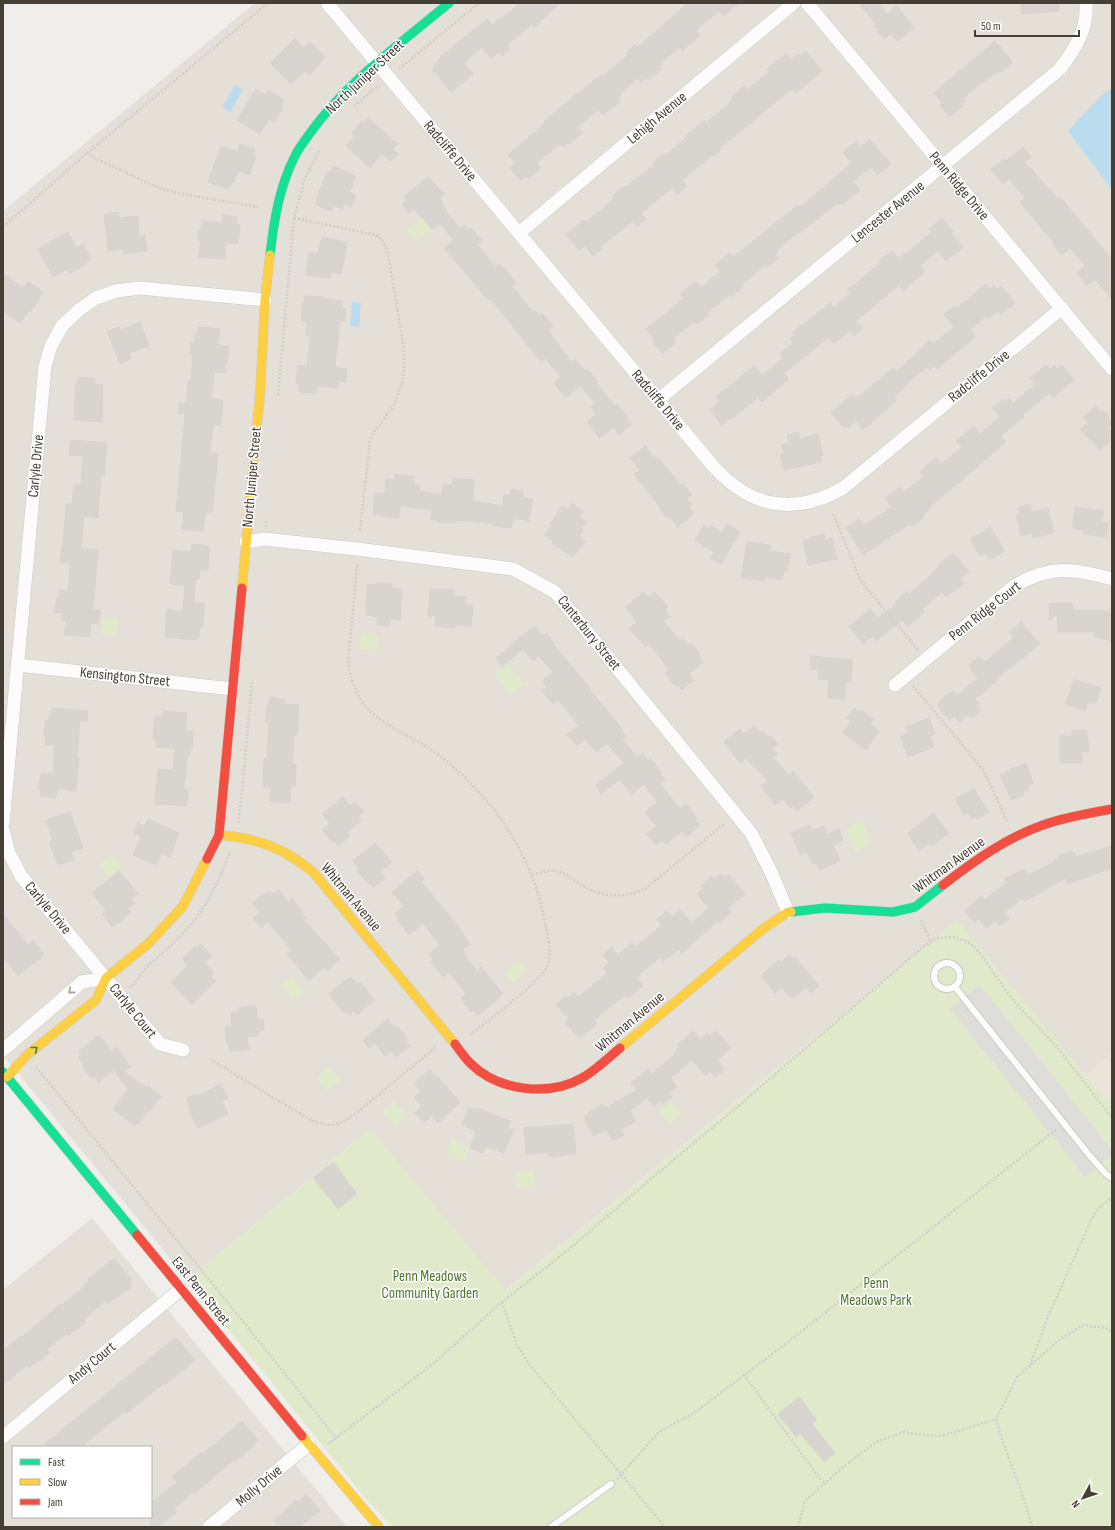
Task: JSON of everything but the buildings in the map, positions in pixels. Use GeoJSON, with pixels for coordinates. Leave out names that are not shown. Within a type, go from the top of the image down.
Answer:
{"type":"FeatureCollection","features":[{"type":"Feature","properties":{"kind":"street","name":"Radcliffe Drive"},"geometry":{"type":"LineString","coordinates":[[328,3],[377,64],[724,479],[739,490],[754,498],[772,503],[792,504],[811,502],[829,496],[843,488],[1062,308]]}},
{"type":"Feature","properties":{"kind":"street","name":"North Juniper Street"},"geometry":{"type":"LineString","coordinates":[[5,1074],[96,1000],[106,978],[149,943],[183,906],[219,835],[260,394],[265,300],[274,221],[282,187],[295,155],[320,119],[346,90],[449,3]]}},
{"type":"Feature","properties":{"kind":"street","name":"Lehigh Avenue"},"geometry":{"type":"LineString","coordinates":[[519,233],[794,3]]}},
{"type":"Feature","properties":{"kind":"street","name":"Penn Ridge Drive"},"geometry":{"type":"LineString","coordinates":[[807,3],[1112,369]]}},
{"type":"Feature","properties":{"kind":"street","name":"Lencester Avenue"},"geometry":{"type":"LineString","coordinates":[[658,400],[1060,69],[1074,49],[1083,32],[1087,12],[1086,3]]}},
{"type":"Feature","properties":{"kind":"street","name":"Carlyle Drive"},"geometry":{"type":"LineString","coordinates":[[3,823],[45,366],[51,346],[62,326],[79,310],[96,298],[116,291],[140,288],[265,300]]}},
{"type":"Feature","properties":{"kind":"street","name":"Canterbury Street"},"geometry":{"type":"LineString","coordinates":[[246,542],[264,539],[357,548],[513,569],[556,592],[751,833],[771,872],[788,912]]}},
{"type":"Feature","properties":{"kind":"street","name":"Penn Ridge Court"},"geometry":{"type":"LineString","coordinates":[[899,681],[1014,586],[1029,577],[1049,571],[1072,570],[1112,579]]}},
{"type":"Feature","properties":{"kind":"street","name":"Kensington Street"},"geometry":{"type":"LineString","coordinates":[[18,665],[232,688]]}},
{"type":"Feature","properties":{"kind":"street","name":"Whitman Avenue"},"geometry":{"type":"LineString","coordinates":[[219,835],[234,836],[268,845],[294,856],[314,873],[471,1064],[492,1078],[507,1085],[540,1090],[556,1088],[578,1080],[598,1066],[763,929],[788,912],[825,908],[893,912],[915,907],[992,849],[1042,825],[1068,817],[1112,809]]}},
{"type":"Feature","properties":{"kind":"street","name":"Carlyle Drive"},"geometry":{"type":"LineString","coordinates":[[3,830],[9,853],[21,876],[106,978]]}},
{"type":"Feature","properties":{"kind":"street","name":"North Juniper Street"},"geometry":{"type":"LineString","coordinates":[[3,1050],[82,982],[106,978]]}},
{"type":"Feature","properties":{"kind":"street","name":"Carlyle Court"},"geometry":{"type":"LineString","coordinates":[[106,978],[160,1044],[183,1050]]}},
{"type":"Feature","properties":{"kind":"street","name":"East Penn Street"},"geometry":{"type":"LineString","coordinates":[[5,1074],[313,1449],[379,1527]]}},
{"type":"Feature","properties":{"kind":"street","name":"Andy Court"},"geometry":{"type":"LineString","coordinates":[[3,1436],[181,1289]]}},
{"type":"Feature","properties":{"kind":"street","name":"Molly Drive"},"geometry":{"type":"LineString","coordinates":[[209,1527],[313,1449]]}},
{"type":"Feature","properties":{"kind":"lane"},"geometry":{"type":"LineString","coordinates":[[949,962],[958,968],[960,978],[959,983],[955,987],[945,989],[936,984],[934,974],[939,965],[949,962]]}},
{"type":"Feature","properties":{"kind":"lane"},"geometry":{"type":"LineString","coordinates":[[955,987],[1090,1156],[1106,1174],[1112,1178]]}},
{"type":"Feature","properties":{"kind":"lane"},"geometry":{"type":"LineString","coordinates":[[551,1527],[611,1484]]}},
{"type":"Feature","properties":{"kind":"path"},"geometry":{"type":"LineString","coordinates":[[3,227],[87,153],[268,3]]}},
{"type":"Feature","properties":{"kind":"path"},"geometry":{"type":"LineString","coordinates":[[353,107],[478,3]]}},
{"type":"Feature","properties":{"kind":"path"},"geometry":{"type":"LineString","coordinates":[[278,395],[294,218],[305,178],[320,148]]}},
{"type":"Feature","properties":{"kind":"path"},"geometry":{"type":"LineString","coordinates":[[87,153],[159,188],[177,194],[258,207]]}},
{"type":"Feature","properties":{"kind":"path"},"geometry":{"type":"LineString","coordinates":[[294,218],[376,235],[385,244],[388,254],[404,349],[404,372],[402,383],[394,405],[372,435],[370,441],[360,530]]}},
{"type":"Feature","properties":{"kind":"path"},"geometry":{"type":"LineString","coordinates":[[833,514],[861,581],[926,660]]}},
{"type":"Feature","properties":{"kind":"path"},"geometry":{"type":"LineString","coordinates":[[357,565],[349,662],[352,682],[363,704],[372,714],[383,722],[439,754],[471,782],[512,834],[532,875],[543,910],[548,940],[548,966],[536,980],[470,1035]]}},
{"type":"Feature","properties":{"kind":"path"},"geometry":{"type":"LineString","coordinates":[[899,681],[920,694],[983,770],[1007,821]]}},
{"type":"Feature","properties":{"kind":"path"},"geometry":{"type":"LineString","coordinates":[[532,875],[546,871],[558,871],[567,875],[589,890],[599,894],[621,896],[633,894],[645,889],[724,824]]}},
{"type":"Feature","properties":{"kind":"path"},"geometry":{"type":"LineString","coordinates":[[920,919],[930,941]]}},
{"type":"Feature","properties":{"kind":"path"},"geometry":{"type":"LineString","coordinates":[[313,1449],[336,1438],[434,1364],[502,1302],[567,1251],[930,941],[937,938],[954,937],[970,943],[980,953],[1012,999],[1055,1045],[1112,1118]]}},
{"type":"Feature","properties":{"kind":"path"},"geometry":{"type":"LineString","coordinates":[[210,1060],[307,1118],[320,1124],[328,1125],[345,1122],[436,1047]]}},
{"type":"Feature","properties":{"kind":"path"},"geometry":{"type":"LineString","coordinates":[[27,1056],[336,1438]]}},
{"type":"Feature","properties":{"kind":"path"},"geometry":{"type":"LineString","coordinates":[[611,1484],[622,1475],[659,1432],[694,1413],[744,1375],[1064,1123]]}},
{"type":"Feature","properties":{"kind":"path"},"geometry":{"type":"LineString","coordinates":[[1029,1365],[1049,1314],[1092,1219],[1097,1210],[1112,1197]]}},
{"type":"Feature","properties":{"kind":"path"},"geometry":{"type":"LineString","coordinates":[[502,1302],[517,1345],[529,1364],[665,1527]]}},
{"type":"Feature","properties":{"kind":"path"},"geometry":{"type":"LineString","coordinates":[[1032,1527],[1013,1467],[1004,1449],[996,1420],[1017,1378],[1029,1365],[1059,1340],[1083,1326],[1106,1328],[1112,1333]]}},
{"type":"Feature","properties":{"kind":"path"},"geometry":{"type":"LineString","coordinates":[[744,1375],[824,1484]]}},
{"type":"Feature","properties":{"kind":"path"},"geometry":{"type":"LineString","coordinates":[[798,1527],[805,1501],[876,1442],[904,1432],[942,1436],[996,1420]]}},
{"type":"Feature","properties":{"kind":"shaded area"},"geometry":{"type":"Polygon","coordinates":[[[255,3],[1112,3],[1112,1053],[1085,1076],[957,921],[505,1291],[370,1129],[188,1280],[3,1055],[3,211],[255,3]]]}},
{"type":"Feature","properties":{"kind":"shaded area"},"geometry":{"type":"Polygon","coordinates":[[[980,985],[1112,1150],[1112,1156],[1085,1177],[950,1009],[980,985]]]}},
{"type":"Feature","properties":{"kind":"shaded area"},"geometry":{"type":"Polygon","coordinates":[[[1112,1053],[1112,1107],[1085,1076],[1112,1053]]]}},
{"type":"Feature","properties":{"kind":"shaded area"},"geometry":{"type":"Polygon","coordinates":[[[92,1218],[347,1527],[3,1527],[3,1290],[92,1218]]]}},
{"type":"Feature","properties":{"kind":"green space"},"geometry":{"type":"Polygon","coordinates":[[[422,218],[431,229],[416,241],[407,231],[422,218]]]}},
{"type":"Feature","properties":{"kind":"green space"},"geometry":{"type":"Polygon","coordinates":[[[103,617],[119,619],[116,636],[101,634],[103,617]]]}},
{"type":"Feature","properties":{"kind":"green space"},"geometry":{"type":"Polygon","coordinates":[[[361,633],[379,635],[377,651],[360,649],[361,633]]]}},
{"type":"Feature","properties":{"kind":"green space"},"geometry":{"type":"Polygon","coordinates":[[[508,663],[524,684],[511,695],[494,675],[508,663]]]}},
{"type":"Feature","properties":{"kind":"green space"},"geometry":{"type":"Polygon","coordinates":[[[862,820],[872,844],[855,852],[845,828],[862,820]]]}},
{"type":"Feature","properties":{"kind":"green space"},"geometry":{"type":"Polygon","coordinates":[[[111,855],[121,867],[109,877],[99,865],[111,855]]]}},
{"type":"Feature","properties":{"kind":"green space","name":"Penn Meadows Park"},"geometry":{"type":"Polygon","coordinates":[[[957,921],[1112,1107],[1112,1527],[392,1527],[367,1500],[188,1280],[370,1129],[506,1291],[957,921]]]}},
{"type":"Feature","properties":{"kind":"green space"},"geometry":{"type":"Polygon","coordinates":[[[519,960],[527,970],[513,983],[505,973],[519,960]]]}},
{"type":"Feature","properties":{"kind":"green space"},"geometry":{"type":"Polygon","coordinates":[[[292,977],[304,992],[293,1000],[281,985],[292,977]]]}},
{"type":"Feature","properties":{"kind":"green space"},"geometry":{"type":"Polygon","coordinates":[[[329,1066],[341,1080],[327,1091],[316,1078],[329,1066]]]}},
{"type":"Feature","properties":{"kind":"green space"},"geometry":{"type":"Polygon","coordinates":[[[393,1101],[407,1115],[396,1127],[382,1113],[393,1101]]]}},
{"type":"Feature","properties":{"kind":"green space"},"geometry":{"type":"Polygon","coordinates":[[[671,1101],[682,1114],[670,1124],[659,1112],[671,1101]]]}},
{"type":"Feature","properties":{"kind":"green space"},"geometry":{"type":"Polygon","coordinates":[[[451,1140],[470,1147],[464,1162],[446,1156],[451,1140]]]}},
{"type":"Feature","properties":{"kind":"green space"},"geometry":{"type":"Polygon","coordinates":[[[534,1171],[535,1186],[516,1188],[515,1172],[534,1171]]]}},
{"type":"Feature","properties":{"kind":"water"},"geometry":{"type":"Polygon","coordinates":[[[235,85],[243,90],[230,112],[222,107],[235,85]]]}},
{"type":"Feature","properties":{"kind":"water"},"geometry":{"type":"Polygon","coordinates":[[[1112,88],[1112,190],[1068,131],[1099,98],[1112,88]]]}},
{"type":"Feature","properties":{"kind":"water"},"geometry":{"type":"Polygon","coordinates":[[[352,302],[361,303],[359,327],[350,326],[352,302]]]}},
{"type":"Feature","properties":{"kind":"traffic: fast"},"geometry":{"type":"LineString","coordinates":[[270,255],[275,217],[281,192],[296,153],[323,117],[356,81],[449,3]]}},
{"type":"Feature","properties":{"kind":"traffic: fast"},"geometry":{"type":"LineString","coordinates":[[791,912],[825,908],[893,912],[915,907],[943,885]]}},
{"type":"Feature","properties":{"kind":"traffic: fast"},"geometry":{"type":"LineString","coordinates":[[3,1072],[137,1235]]}},
{"type":"Feature","properties":{"kind":"traffic: slow"},"geometry":{"type":"LineString","coordinates":[[242,588],[260,394],[265,300],[270,255]]}},
{"type":"Feature","properties":{"kind":"traffic: slow"},"geometry":{"type":"LineString","coordinates":[[219,835],[233,836],[270,846],[292,857],[314,873],[455,1044]]}},
{"type":"Feature","properties":{"kind":"traffic: slow"},"geometry":{"type":"LineString","coordinates":[[7,1077],[27,1055],[96,1000],[106,978],[149,943],[183,906],[207,859]]}},
{"type":"Feature","properties":{"kind":"traffic: slow"},"geometry":{"type":"LineString","coordinates":[[620,1048],[763,929],[788,912],[791,912]]}},
{"type":"Feature","properties":{"kind":"traffic: slow"},"geometry":{"type":"LineString","coordinates":[[302,1436],[379,1527]]}},
{"type":"Feature","properties":{"kind":"traffic: jam"},"geometry":{"type":"LineString","coordinates":[[207,859],[219,835],[242,588]]}},
{"type":"Feature","properties":{"kind":"traffic: jam"},"geometry":{"type":"LineString","coordinates":[[943,885],[966,867],[1003,843],[1029,830],[1060,820],[1112,809]]}},
{"type":"Feature","properties":{"kind":"traffic: jam"},"geometry":{"type":"LineString","coordinates":[[455,1044],[470,1063],[481,1072],[495,1080],[509,1085],[539,1089],[554,1088],[569,1084],[582,1078],[597,1068],[620,1048]]}},
{"type":"Feature","properties":{"kind":"traffic: jam"},"geometry":{"type":"LineString","coordinates":[[137,1235],[302,1436]]}},
{"type":"Feature","properties":{"kind":"park label","name":"Penn Meadows Community Garden"},"geometry":{"type":"Point","coordinates":[430,1284]}}]}
